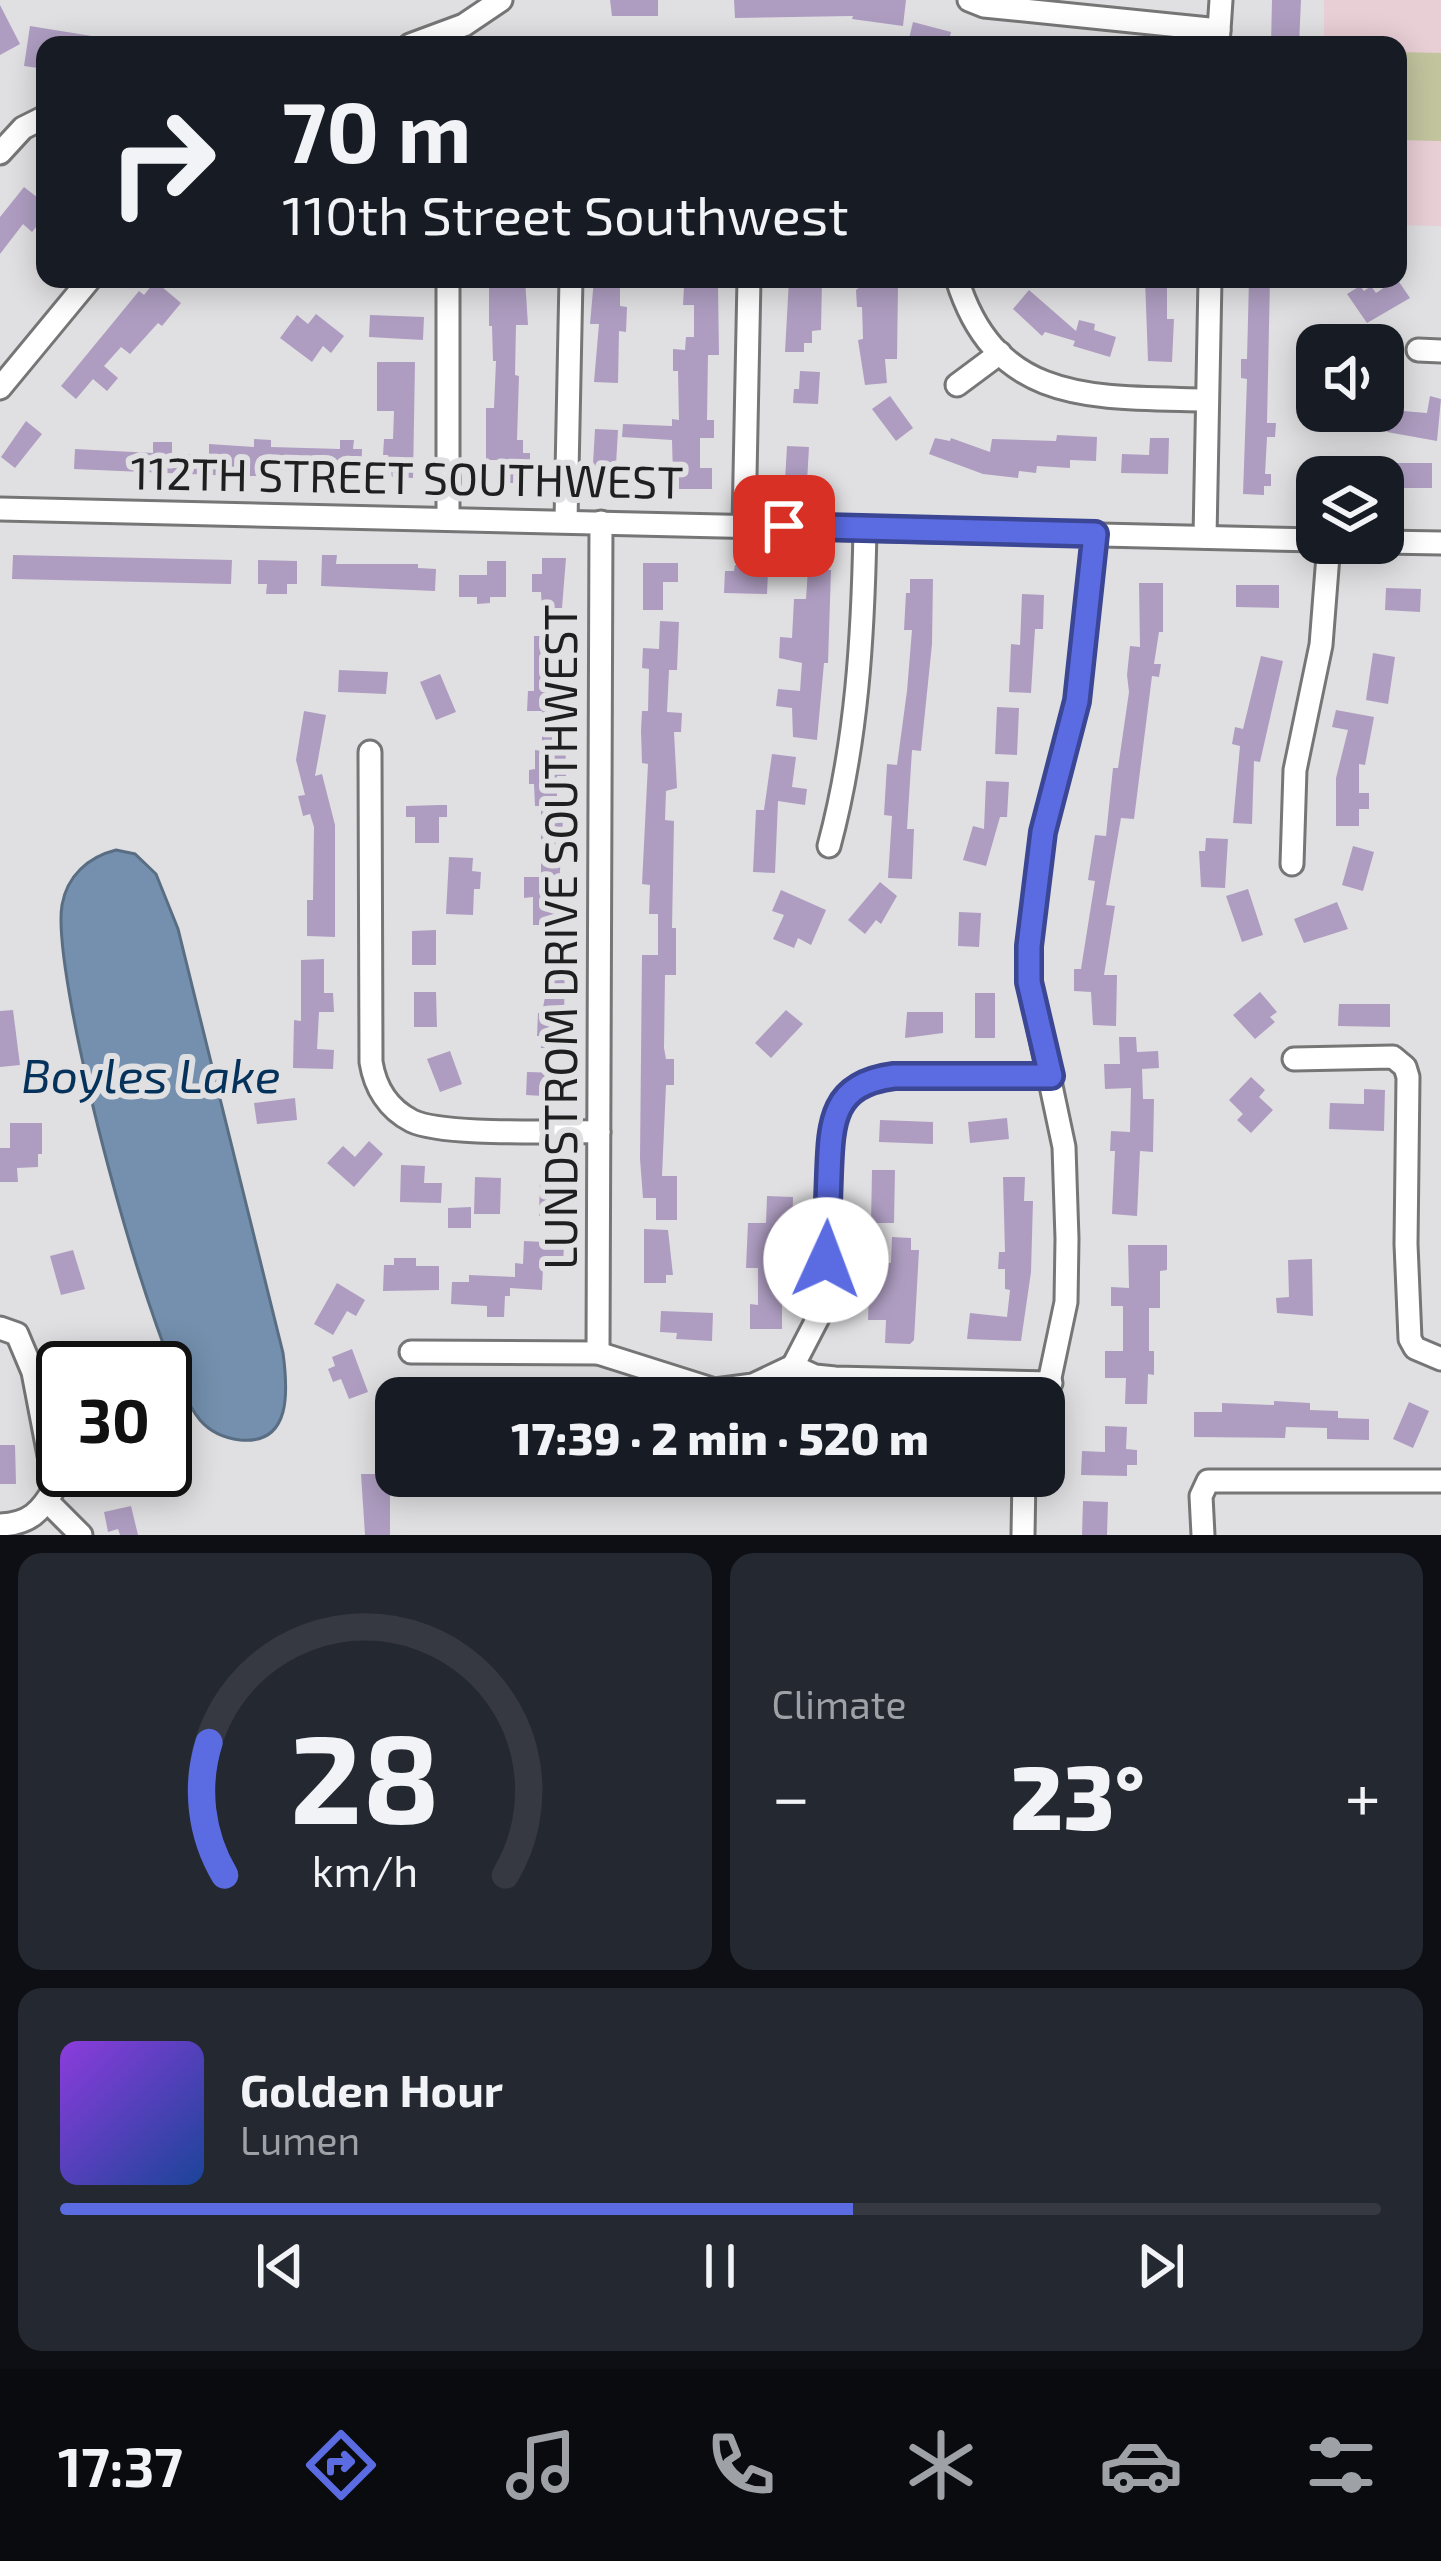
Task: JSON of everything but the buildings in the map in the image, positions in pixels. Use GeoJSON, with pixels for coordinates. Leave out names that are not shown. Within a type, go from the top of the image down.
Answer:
{"type":"FeatureCollection","features":[{"type":"Feature","properties":{"kind":"street"},"geometry":{"type":"LineString","coordinates":[[434,36],[464,25],[501,0]]}},
{"type":"Feature","properties":{"kind":"street"},"geometry":{"type":"LineString","coordinates":[[969,0],[984,6],[1211,36]]}},
{"type":"Feature","properties":{"kind":"street"},"geometry":{"type":"LineString","coordinates":[[1219,36],[1221,0]]}},
{"type":"Feature","properties":{"kind":"street"},"geometry":{"type":"LineString","coordinates":[[0,153],[23,128],[36,122]]}},
{"type":"Feature","properties":{"kind":"street"},"geometry":{"type":"LineString","coordinates":[[0,388],[83,288]]}},
{"type":"Feature","properties":{"kind":"street"},"geometry":{"type":"LineString","coordinates":[[448,288],[448,518]]}},
{"type":"Feature","properties":{"kind":"street"},"geometry":{"type":"LineString","coordinates":[[566,521],[571,288]]}},
{"type":"Feature","properties":{"kind":"street"},"geometry":{"type":"LineString","coordinates":[[744,525],[749,288]]}},
{"type":"Feature","properties":{"kind":"street"},"geometry":{"type":"LineString","coordinates":[[961,288],[976,325],[1000,353],[1033,378],[1083,395],[1206,400]]}},
{"type":"Feature","properties":{"kind":"street"},"geometry":{"type":"LineString","coordinates":[[1205,537],[1210,288]]}},
{"type":"Feature","properties":{"kind":"street"},"geometry":{"type":"LineString","coordinates":[[957,385],[1000,353]]}},
{"type":"Feature","properties":{"kind":"street","name":"112TH STREET SOUTHWEST"},"geometry":{"type":"LineString","coordinates":[[4,507],[1296,539]]}},
{"type":"Feature","properties":{"kind":"street","name":"LUNDSTROM DRIVE SOUTHWEST"},"geometry":{"type":"LineString","coordinates":[[598,1353],[601,522]]}},
{"type":"Feature","properties":{"kind":"street"},"geometry":{"type":"LineString","coordinates":[[829,846],[857,699],[866,529]]}},
{"type":"Feature","properties":{"kind":"street"},"geometry":{"type":"LineString","coordinates":[[1052,1377],[1066,1302],[1064,1147],[1029,982],[1029,946],[1043,832],[1077,701],[1095,534]]}},
{"type":"Feature","properties":{"kind":"street"},"geometry":{"type":"LineString","coordinates":[[1404,542],[1441,543]]}},
{"type":"Feature","properties":{"kind":"street"},"geometry":{"type":"LineString","coordinates":[[1292,865],[1295,770],[1321,645],[1327,564]]}},
{"type":"Feature","properties":{"kind":"street"},"geometry":{"type":"LineString","coordinates":[[370,752],[371,1062],[380,1091],[400,1114],[434,1128],[599,1132]]}},
{"type":"Feature","properties":{"kind":"street"},"geometry":{"type":"LineString","coordinates":[[1294,1058],[1381,1056],[1399,1062],[1408,1077],[1410,1339],[1415,1348],[1441,1359]]}},
{"type":"Feature","properties":{"kind":"street"},"geometry":{"type":"LineString","coordinates":[[411,1352],[598,1353],[715,1390],[753,1385],[794,1366],[821,1312],[834,1118],[850,1092],[875,1079],[925,1075],[1051,1076]]}},
{"type":"Feature","properties":{"kind":"street"},"geometry":{"type":"LineString","coordinates":[[0,1328],[17,1334],[33,1372],[55,1487],[34,1516],[20,1524],[0,1525]]}},
{"type":"Feature","properties":{"kind":"street"},"geometry":{"type":"LineString","coordinates":[[794,1366],[825,1377]]}},
{"type":"Feature","properties":{"kind":"street"},"geometry":{"type":"LineString","coordinates":[[1203,1535],[1202,1496],[1208,1481],[1441,1481]]}},
{"type":"Feature","properties":{"kind":"street"},"geometry":{"type":"LineString","coordinates":[[1023,1535],[1024,1497]]}},
{"type":"Feature","properties":{"kind":"street"},"geometry":{"type":"LineString","coordinates":[[47,1501],[80,1535]]}},
{"type":"Feature","properties":{"kind":"shaded area"},"geometry":{"type":"Polygon","coordinates":[[[1324,0],[1441,0],[1441,226],[1407,225],[1407,36],[1324,36],[1324,0]]]}},
{"type":"Feature","properties":{"kind":"green space"},"geometry":{"type":"Polygon","coordinates":[[[1407,52],[1441,53],[1441,141],[1407,140],[1407,52]]]}},
{"type":"Feature","properties":{"kind":"water","name":"Boyles Lake"},"geometry":{"type":"Polygon","coordinates":[[[116,850],[135,854],[156,874],[178,929],[283,1353],[283,1412],[269,1434],[257,1439],[218,1434],[200,1420],[192,1406],[192,1341],[163,1341],[109,1169],[72,1008],[63,946],[62,905],[69,885],[96,857],[116,850]]]}},
{"type":"Feature","properties":{"kind":"route"},"geometry":{"type":"LineString","coordinates":[[784,526],[1095,534],[1077,701],[1043,832],[1029,946],[1029,982],[1051,1076],[894,1076],[861,1084],[850,1092],[839,1106],[831,1132],[826,1260]]}}]}
